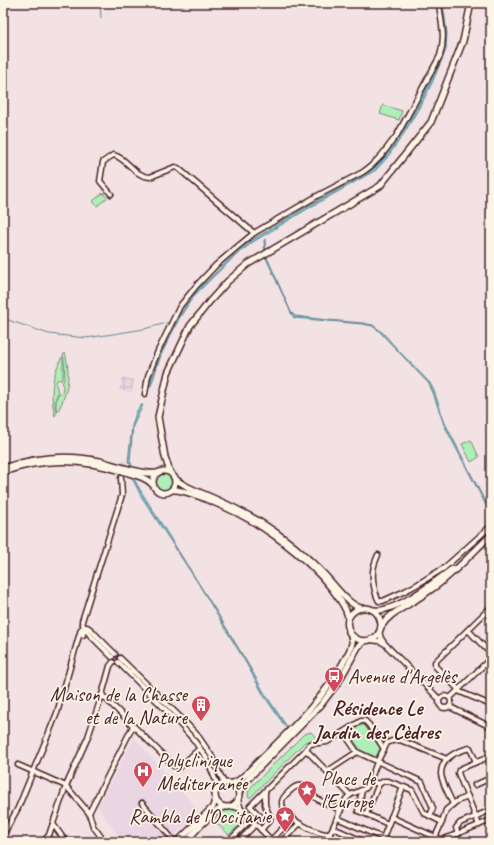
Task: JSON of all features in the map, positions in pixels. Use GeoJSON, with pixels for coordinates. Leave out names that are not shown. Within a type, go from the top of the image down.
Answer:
{"type":"FeatureCollection","features":[{"type":"Feature","properties":{"kind":"main road"},"geometry":{"type":"LineString","coordinates":[[471,3],[462,41],[431,122],[380,186],[248,264],[228,281],[190,326],[168,373],[158,417],[165,457],[170,472],[178,481],[244,512],[288,541],[356,607],[369,608],[379,611],[406,601],[472,553]]}},
{"type":"Feature","properties":{"kind":"main road"},"geometry":{"type":"LineString","coordinates":[[3,468],[16,463],[47,457],[63,457],[99,461],[147,473],[164,470],[170,472]]}},
{"type":"Feature","properties":{"kind":"main road"},"geometry":{"type":"LineString","coordinates":[[153,485],[153,478],[165,466],[165,457]]}},
{"type":"Feature","properties":{"kind":"main road"},"geometry":{"type":"LineString","coordinates":[[3,472],[47,461],[80,462],[114,468],[135,475],[150,482],[156,490],[162,493],[172,490],[187,492],[241,515],[262,528],[285,544],[304,560],[328,584],[348,615],[348,628],[352,645],[326,690],[247,773],[231,784]]}},
{"type":"Feature","properties":{"kind":"main road"},"geometry":{"type":"LineString","coordinates":[[172,490],[175,484],[175,478]]}},
{"type":"Feature","properties":{"kind":"main road"},"geometry":{"type":"LineString","coordinates":[[349,632],[355,639],[364,641],[375,638],[384,622],[391,615],[425,595],[454,571],[491,535]]}},
{"type":"Feature","properties":{"kind":"main road"},"geometry":{"type":"LineString","coordinates":[[348,620],[357,609],[361,608]]}},
{"type":"Feature","properties":{"kind":"main road"},"geometry":{"type":"LineString","coordinates":[[373,610],[380,618],[380,630]]}},
{"type":"Feature","properties":{"kind":"main road"},"geometry":{"type":"LineString","coordinates":[[185,842],[219,809],[234,805],[238,800],[242,787],[249,778],[320,706],[339,681],[358,647],[364,641]]}},
{"type":"Feature","properties":{"kind":"main road"},"geometry":{"type":"LineString","coordinates":[[176,842],[213,807],[215,792],[218,786],[224,783],[231,784],[236,787],[239,793]]}},
{"type":"Feature","properties":{"kind":"main road"},"geometry":{"type":"LineString","coordinates":[[215,800],[223,807]]}},
{"type":"Feature","properties":{"kind":"street"},"geometry":{"type":"LineString","coordinates":[[144,394],[148,376],[158,350],[180,306],[216,265],[254,234],[317,196],[363,172],[382,156],[397,135],[440,56],[443,42],[443,30],[439,3]]}},
{"type":"Feature","properties":{"kind":"street"},"geometry":{"type":"LineString","coordinates":[[111,194],[100,181],[103,162],[112,155],[118,156],[136,172],[147,177],[175,167],[254,234]]}},
{"type":"Feature","properties":{"kind":"street"},"geometry":{"type":"LineString","coordinates":[[83,635],[84,628],[82,621],[122,494],[121,478]]}},
{"type":"Feature","properties":{"kind":"street"},"geometry":{"type":"LineString","coordinates":[[378,555],[373,572],[377,598],[379,601],[383,601],[418,584],[444,568],[491,526]]}},
{"type":"Feature","properties":{"kind":"street"},"geometry":{"type":"LineString","coordinates":[[491,607],[435,662],[435,666],[459,691],[491,705]]}},
{"type":"Feature","properties":{"kind":"street"},"geometry":{"type":"LineString","coordinates":[[84,628],[87,627],[90,629],[115,658],[193,739],[206,757],[218,786]]}},
{"type":"Feature","properties":{"kind":"street"},"geometry":{"type":"LineString","coordinates":[[84,628],[180,717],[198,736],[211,755],[224,783]]}},
{"type":"Feature","properties":{"kind":"street"},"geometry":{"type":"LineString","coordinates":[[3,834],[16,813],[57,713],[81,629],[84,628]]}},
{"type":"Feature","properties":{"kind":"street"},"geometry":{"type":"LineString","coordinates":[[380,630],[381,638],[384,643],[439,699],[441,707],[445,708],[450,706]]}},
{"type":"Feature","properties":{"kind":"street"},"geometry":{"type":"LineString","coordinates":[[468,630],[491,654]]}},
{"type":"Feature","properties":{"kind":"street"},"geometry":{"type":"LineString","coordinates":[[79,638],[83,635],[90,635]]}},
{"type":"Feature","properties":{"kind":"street"},"geometry":{"type":"LineString","coordinates":[[371,640],[384,643]]}},
{"type":"Feature","properties":{"kind":"street"},"geometry":{"type":"LineString","coordinates":[[44,842],[49,835],[66,786],[88,737],[110,666],[115,658]]}},
{"type":"Feature","properties":{"kind":"street"},"geometry":{"type":"LineString","coordinates":[[450,698],[459,691],[491,658]]}},
{"type":"Feature","properties":{"kind":"street"},"geometry":{"type":"LineString","coordinates":[[102,695],[174,766],[180,767],[200,748]]}},
{"type":"Feature","properties":{"kind":"street"},"geometry":{"type":"LineString","coordinates":[[439,699],[444,696],[450,698]]}},
{"type":"Feature","properties":{"kind":"street"},"geometry":{"type":"LineString","coordinates":[[450,698],[450,706]]}},
{"type":"Feature","properties":{"kind":"street"},"geometry":{"type":"LineString","coordinates":[[450,706],[491,727]]}},
{"type":"Feature","properties":{"kind":"street"},"geometry":{"type":"LineString","coordinates":[[267,823],[250,806],[310,744],[327,742],[362,721],[365,721],[384,749]]}},
{"type":"Feature","properties":{"kind":"street"},"geometry":{"type":"LineString","coordinates":[[88,813],[133,726]]}},
{"type":"Feature","properties":{"kind":"street"},"geometry":{"type":"LineString","coordinates":[[344,733],[356,752],[422,782],[433,808],[430,816]]}},
{"type":"Feature","properties":{"kind":"street"},"geometry":{"type":"LineString","coordinates":[[326,842],[346,799],[350,795],[366,788],[387,743],[400,740],[446,759]]}},
{"type":"Feature","properties":{"kind":"street"},"geometry":{"type":"LineString","coordinates":[[452,804],[441,774],[446,759],[450,755],[470,748],[476,762]]}},
{"type":"Feature","properties":{"kind":"street"},"geometry":{"type":"LineString","coordinates":[[304,751],[307,751],[328,771],[350,795]]}},
{"type":"Feature","properties":{"kind":"street"},"geometry":{"type":"LineString","coordinates":[[328,771],[356,752]]}},
{"type":"Feature","properties":{"kind":"street"},"geometry":{"type":"LineString","coordinates":[[479,825],[458,773],[462,768],[491,756]]}},
{"type":"Feature","properties":{"kind":"street"},"geometry":{"type":"LineString","coordinates":[[18,765],[66,786],[88,813],[93,826],[105,842]]}},
{"type":"Feature","properties":{"kind":"street"},"geometry":{"type":"LineString","coordinates":[[474,785],[491,778]]}},
{"type":"Feature","properties":{"kind":"street"},"geometry":{"type":"LineString","coordinates":[[366,814],[379,784],[388,780],[412,790],[424,812],[442,822]]}},
{"type":"Feature","properties":{"kind":"street"},"geometry":{"type":"LineString","coordinates":[[370,781],[379,784]]}},
{"type":"Feature","properties":{"kind":"street"},"geometry":{"type":"LineString","coordinates":[[330,834],[323,834],[299,824],[283,807],[282,799],[293,788],[302,786],[318,800],[338,809],[338,816]]}},
{"type":"Feature","properties":{"kind":"street"},"geometry":{"type":"LineString","coordinates":[[382,838],[403,786]]}},
{"type":"Feature","properties":{"kind":"street"},"geometry":{"type":"LineString","coordinates":[[362,790],[358,811],[388,824]]}},
{"type":"Feature","properties":{"kind":"street"},"geometry":{"type":"LineString","coordinates":[[261,830],[270,820],[265,805],[265,791]]}},
{"type":"Feature","properties":{"kind":"street"},"geometry":{"type":"LineString","coordinates":[[433,842],[446,810],[452,804],[468,798]]}},
{"type":"Feature","properties":{"kind":"street"},"geometry":{"type":"LineString","coordinates":[[238,800],[241,809],[271,841],[293,818]]}},
{"type":"Feature","properties":{"kind":"street"},"geometry":{"type":"LineString","coordinates":[[142,803],[176,842]]}},
{"type":"Feature","properties":{"kind":"street"},"geometry":{"type":"LineString","coordinates":[[232,806],[241,809]]}},
{"type":"Feature","properties":{"kind":"street"},"geometry":{"type":"LineString","coordinates":[[458,834],[456,828],[460,823],[491,811]]}},
{"type":"Feature","properties":{"kind":"street"},"geometry":{"type":"LineString","coordinates":[[338,816],[392,842]]}},
{"type":"Feature","properties":{"kind":"street"},"geometry":{"type":"LineString","coordinates":[[391,817],[442,840],[491,820]]}},
{"type":"Feature","properties":{"kind":"street"},"geometry":{"type":"LineString","coordinates":[[228,842],[251,819]]}},
{"type":"Feature","properties":{"kind":"street"},"geometry":{"type":"LineString","coordinates":[[52,824],[66,842]]}},
{"type":"Feature","properties":{"kind":"street"},"geometry":{"type":"LineString","coordinates":[[238,842],[256,824]]}},
{"type":"Feature","properties":{"kind":"street"},"geometry":{"type":"LineString","coordinates":[[281,842],[299,824]]}},
{"type":"Feature","properties":{"kind":"street"},"geometry":{"type":"LineString","coordinates":[[333,828],[365,842]]}},
{"type":"Feature","properties":{"kind":"shaded area"},"geometry":{"type":"Polygon","coordinates":[[[122,377],[135,380],[131,393],[119,390],[122,377]]]}},
{"type":"Feature","properties":{"kind":"shaded area","name":"Polyclinique Méditerranée"},"geometry":{"type":"Polygon","coordinates":[[[134,738],[199,811],[168,842],[123,842],[98,807],[134,738]]]}},
{"type":"Feature","properties":{"kind":"green space"},"geometry":{"type":"Polygon","coordinates":[[[383,105],[402,111],[399,120],[380,114],[383,105]]]}},
{"type":"Feature","properties":{"kind":"green space"},"geometry":{"type":"Polygon","coordinates":[[[103,193],[107,198],[97,206],[93,201],[103,193]]]}},
{"type":"Feature","properties":{"kind":"green space"},"geometry":{"type":"Polygon","coordinates":[[[65,353],[68,369],[68,383],[58,411],[56,409],[56,401],[59,393],[62,393],[65,370],[63,355],[65,353]]]}},
{"type":"Feature","properties":{"kind":"green space"},"geometry":{"type":"Polygon","coordinates":[[[62,357],[63,376],[61,381],[59,379],[57,380],[56,385],[58,392],[55,401],[55,408],[57,412],[55,416],[52,400],[52,386],[58,364],[62,357]]]}},
{"type":"Feature","properties":{"kind":"green space"},"geometry":{"type":"Polygon","coordinates":[[[471,440],[479,457],[471,462],[462,444],[471,440]]]}},
{"type":"Feature","properties":{"kind":"green space"},"geometry":{"type":"Polygon","coordinates":[[[161,474],[167,474],[172,479],[170,488],[167,490],[161,490],[156,485],[156,479],[161,474]]]}},
{"type":"Feature","properties":{"kind":"green space"},"geometry":{"type":"Polygon","coordinates":[[[361,725],[366,727],[380,748],[376,758],[361,751],[349,733],[361,725]]]}},
{"type":"Feature","properties":{"kind":"green space"},"geometry":{"type":"Polygon","coordinates":[[[311,732],[318,740],[305,742],[250,798],[248,796],[249,789],[304,734],[311,732]]]}},
{"type":"Feature","properties":{"kind":"green space"},"geometry":{"type":"Polygon","coordinates":[[[231,810],[240,812],[246,819],[229,835],[214,821],[221,812],[231,810]]]}},
{"type":"Feature","properties":{"kind":"water"},"geometry":{"type":"Polygon","coordinates":[[[441,3],[443,3],[447,33],[446,50],[423,101],[405,132],[387,158],[376,170],[253,242],[212,278],[193,297],[180,317],[161,355],[151,386],[149,385],[160,355],[180,314],[199,288],[252,240],[308,206],[361,177],[374,168],[385,157],[403,131],[421,100],[444,49],[445,34],[441,3]]]}},
{"type":"Feature","properties":{"kind":"water"},"geometry":{"type":"Polygon","coordinates":[[[265,239],[266,255],[291,312],[295,316],[373,325],[383,333],[430,383],[445,423],[491,515],[444,425],[429,384],[378,330],[372,326],[294,318],[291,313],[265,256],[265,239]]]}},
{"type":"Feature","properties":{"kind":"water"},"geometry":{"type":"Polygon","coordinates":[[[141,405],[143,405],[133,426],[130,461],[132,465],[128,462],[132,426],[136,412],[141,405]]]}},
{"type":"Feature","properties":{"kind":"water"},"geometry":{"type":"Polygon","coordinates":[[[132,478],[218,614],[265,694],[290,731],[289,732],[264,696],[198,583],[141,496],[132,478]]]}},
{"type":"Feature","properties":{"kind":"waterway"},"geometry":{"type":"LineString","coordinates":[[100,3],[101,18]]}},
{"type":"Feature","properties":{"kind":"waterway"},"geometry":{"type":"LineString","coordinates":[[5,319],[49,334],[86,338],[144,329],[170,322]]}},
{"type":"Feature","properties":{"kind":"tunnel"},"geometry":{"type":"LineString","coordinates":[[121,478],[124,460]]}},
{"type":"Feature","properties":{"kind":"place","name":"Avenue d'Argelès"},"geometry":{"type":"Point","coordinates":[334,693]}},
{"type":"Feature","properties":{"kind":"place","name":"Maison de la Chasse et de la Nature"},"geometry":{"type":"Point","coordinates":[201,722]}},
{"type":"Feature","properties":{"kind":"place","name":"Polyclinique Méditerranée"},"geometry":{"type":"Point","coordinates":[143,788]}},
{"type":"Feature","properties":{"kind":"place","name":"Place de l'Europe"},"geometry":{"type":"Point","coordinates":[307,807]}},
{"type":"Feature","properties":{"kind":"place","name":"Rambla de l'Occitanie"},"geometry":{"type":"Point","coordinates":[285,833]}},
{"type":"Feature","properties":{"kind":"district","name":"Résidence Le Jardin des Cèdres"},"geometry":{"type":"Point","coordinates":[377,720]}}]}
